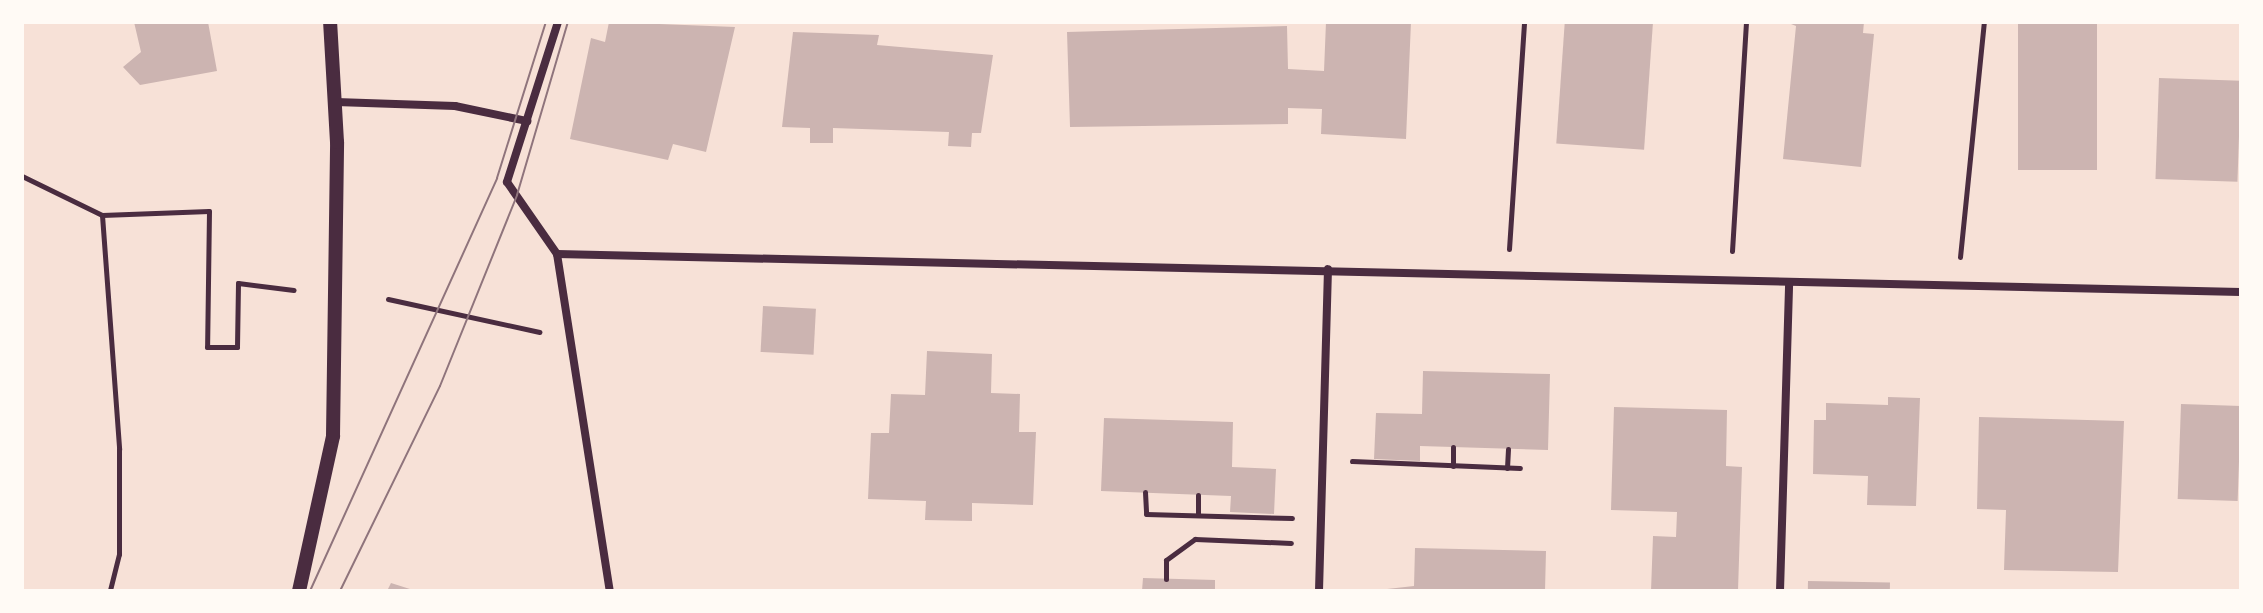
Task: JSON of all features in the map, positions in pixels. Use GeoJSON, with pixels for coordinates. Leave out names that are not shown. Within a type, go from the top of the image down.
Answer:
{"type":"FeatureCollection","features":[{"type":"Feature","properties":{"kind":"street"},"geometry":{"type":"LineString","coordinates":[[299,591],[333,436],[336,102],[330,22]]}},
{"type":"Feature","properties":{"kind":"street"},"geometry":{"type":"LineString","coordinates":[[558,22],[507,182],[557,254],[610,591]]}},
{"type":"Feature","properties":{"kind":"street"},"geometry":{"type":"LineString","coordinates":[[336,102],[455,106],[527,121]]}},
{"type":"Feature","properties":{"kind":"street"},"geometry":{"type":"LineString","coordinates":[[557,254],[2241,292]]}},
{"type":"Feature","properties":{"kind":"street"},"geometry":{"type":"LineString","coordinates":[[1319,591],[1328,269]]}},
{"type":"Feature","properties":{"kind":"street"},"geometry":{"type":"LineString","coordinates":[[1780,591],[1789,282]]}},
{"type":"Feature","properties":{"kind":"path"},"geometry":{"type":"LineString","coordinates":[[1507,274],[1524,22]]}},
{"type":"Feature","properties":{"kind":"path"},"geometry":{"type":"LineString","coordinates":[[1730,280],[1746,22]]}},
{"type":"Feature","properties":{"kind":"path"},"geometry":{"type":"LineString","coordinates":[[1957,286],[1984,22]]}},
{"type":"Feature","properties":{"kind":"path"},"geometry":{"type":"LineString","coordinates":[[22,176],[102,215],[209,211],[207,347],[237,347],[238,283],[294,290]]}},
{"type":"Feature","properties":{"kind":"path"},"geometry":{"type":"LineString","coordinates":[[102,215],[119,449],[119,554],[110,591]]}},
{"type":"Feature","properties":{"kind":"path"},"geometry":{"type":"LineString","coordinates":[[388,299],[573,341]]}},
{"type":"Feature","properties":{"kind":"path"},"geometry":{"type":"LineString","coordinates":[[1453,447],[1453,466]]}},
{"type":"Feature","properties":{"kind":"path"},"geometry":{"type":"LineString","coordinates":[[1507,468],[1508,449]]}},
{"type":"Feature","properties":{"kind":"path"},"geometry":{"type":"LineString","coordinates":[[1323,459],[1520,468]]}},
{"type":"Feature","properties":{"kind":"path"},"geometry":{"type":"LineString","coordinates":[[1145,492],[1146,514],[1321,519]]}},
{"type":"Feature","properties":{"kind":"path"},"geometry":{"type":"LineString","coordinates":[[1198,495],[1198,515]]}},
{"type":"Feature","properties":{"kind":"path"},"geometry":{"type":"LineString","coordinates":[[1166,579],[1166,560],[1195,539],[1320,544]]}},
{"type":"Feature","properties":{"kind":"building"},"geometry":{"type":"Polygon","coordinates":[[[134,22],[208,22],[217,71],[140,85],[123,67],[141,52],[134,22]]]}},
{"type":"Feature","properties":{"kind":"building"},"geometry":{"type":"Polygon","coordinates":[[[609,22],[735,27],[706,152],[673,144],[668,160],[570,139],[591,38],[605,42],[609,22]]]}},
{"type":"Feature","properties":{"kind":"building"},"geometry":{"type":"Polygon","coordinates":[[[1326,22],[1411,22],[1406,139],[1321,134],[1322,109],[1288,108],[1288,124],[1070,127],[1067,32],[1287,26],[1288,69],[1324,71],[1326,22]]]}},
{"type":"Feature","properties":{"kind":"building"},"geometry":{"type":"Polygon","coordinates":[[[1565,22],[1653,22],[1644,150],[1556,144],[1565,22]]]}},
{"type":"Feature","properties":{"kind":"building"},"geometry":{"type":"Polygon","coordinates":[[[1786,22],[1864,22],[1863,33],[1874,34],[1861,167],[1783,159],[1796,26],[1786,22]]]}},
{"type":"Feature","properties":{"kind":"building"},"geometry":{"type":"Polygon","coordinates":[[[2018,22],[2097,22],[2097,170],[2018,170],[2018,22]]]}},
{"type":"Feature","properties":{"kind":"building"},"geometry":{"type":"Polygon","coordinates":[[[793,32],[879,35],[877,45],[993,55],[981,133],[972,133],[971,147],[948,146],[949,132],[833,128],[833,143],[810,143],[810,128],[782,127],[793,32]]]}},
{"type":"Feature","properties":{"kind":"building"},"geometry":{"type":"Polygon","coordinates":[[[2159,78],[2241,81],[2237,182],[2155,179],[2159,78]]]}},
{"type":"Feature","properties":{"kind":"building"},"geometry":{"type":"Polygon","coordinates":[[[763,306],[816,309],[814,355],[761,352],[763,306]]]}},
{"type":"Feature","properties":{"kind":"building"},"geometry":{"type":"Polygon","coordinates":[[[927,351],[992,354],[991,393],[1020,394],[1019,432],[1036,432],[1033,505],[972,503],[972,521],[925,520],[926,501],[868,499],[871,433],[889,433],[891,394],[925,395],[927,351]]]}},
{"type":"Feature","properties":{"kind":"building"},"geometry":{"type":"Polygon","coordinates":[[[1423,371],[1550,374],[1548,450],[1420,446],[1420,461],[1374,459],[1376,413],[1422,414],[1423,371]]]}},
{"type":"Feature","properties":{"kind":"building"},"geometry":{"type":"Polygon","coordinates":[[[1888,397],[1920,398],[1916,506],[1867,505],[1868,476],[1813,474],[1814,420],[1826,420],[1826,403],[1888,405],[1888,397]]]}},
{"type":"Feature","properties":{"kind":"building"},"geometry":{"type":"Polygon","coordinates":[[[2181,404],[2241,406],[2238,501],[2178,499],[2181,404]]]}},
{"type":"Feature","properties":{"kind":"building"},"geometry":{"type":"Polygon","coordinates":[[[1614,407],[1727,410],[1726,466],[1742,467],[1738,591],[1651,591],[1653,536],[1676,537],[1677,512],[1611,510],[1614,407]]]}},
{"type":"Feature","properties":{"kind":"building"},"geometry":{"type":"Polygon","coordinates":[[[1979,417],[2124,421],[2118,572],[2004,570],[2006,510],[1977,509],[1979,417]]]}},
{"type":"Feature","properties":{"kind":"building"},"geometry":{"type":"Polygon","coordinates":[[[1104,418],[1233,422],[1232,467],[1276,469],[1274,514],[1230,512],[1231,496],[1101,491],[1104,418]]]}},
{"type":"Feature","properties":{"kind":"building"},"geometry":{"type":"Polygon","coordinates":[[[1415,548],[1546,551],[1545,591],[1369,591],[1414,586],[1415,548]]]}},
{"type":"Feature","properties":{"kind":"building"},"geometry":{"type":"Polygon","coordinates":[[[1143,578],[1215,580],[1215,591],[1142,591],[1143,578]]]}},
{"type":"Feature","properties":{"kind":"building"},"geometry":{"type":"Polygon","coordinates":[[[1808,581],[1890,582],[1890,591],[1808,591],[1808,581]]]}},
{"type":"Feature","properties":{"kind":"building"},"geometry":{"type":"Polygon","coordinates":[[[391,583],[413,590],[413,591],[387,591],[391,583]]]}},
{"type":"Feature","properties":{"kind":"tram line"},"geometry":{"type":"LineString","coordinates":[[310,591],[497,178],[546,22]]}},
{"type":"Feature","properties":{"kind":"tram line"},"geometry":{"type":"LineString","coordinates":[[340,591],[440,386],[517,195],[568,22]]}}]}
